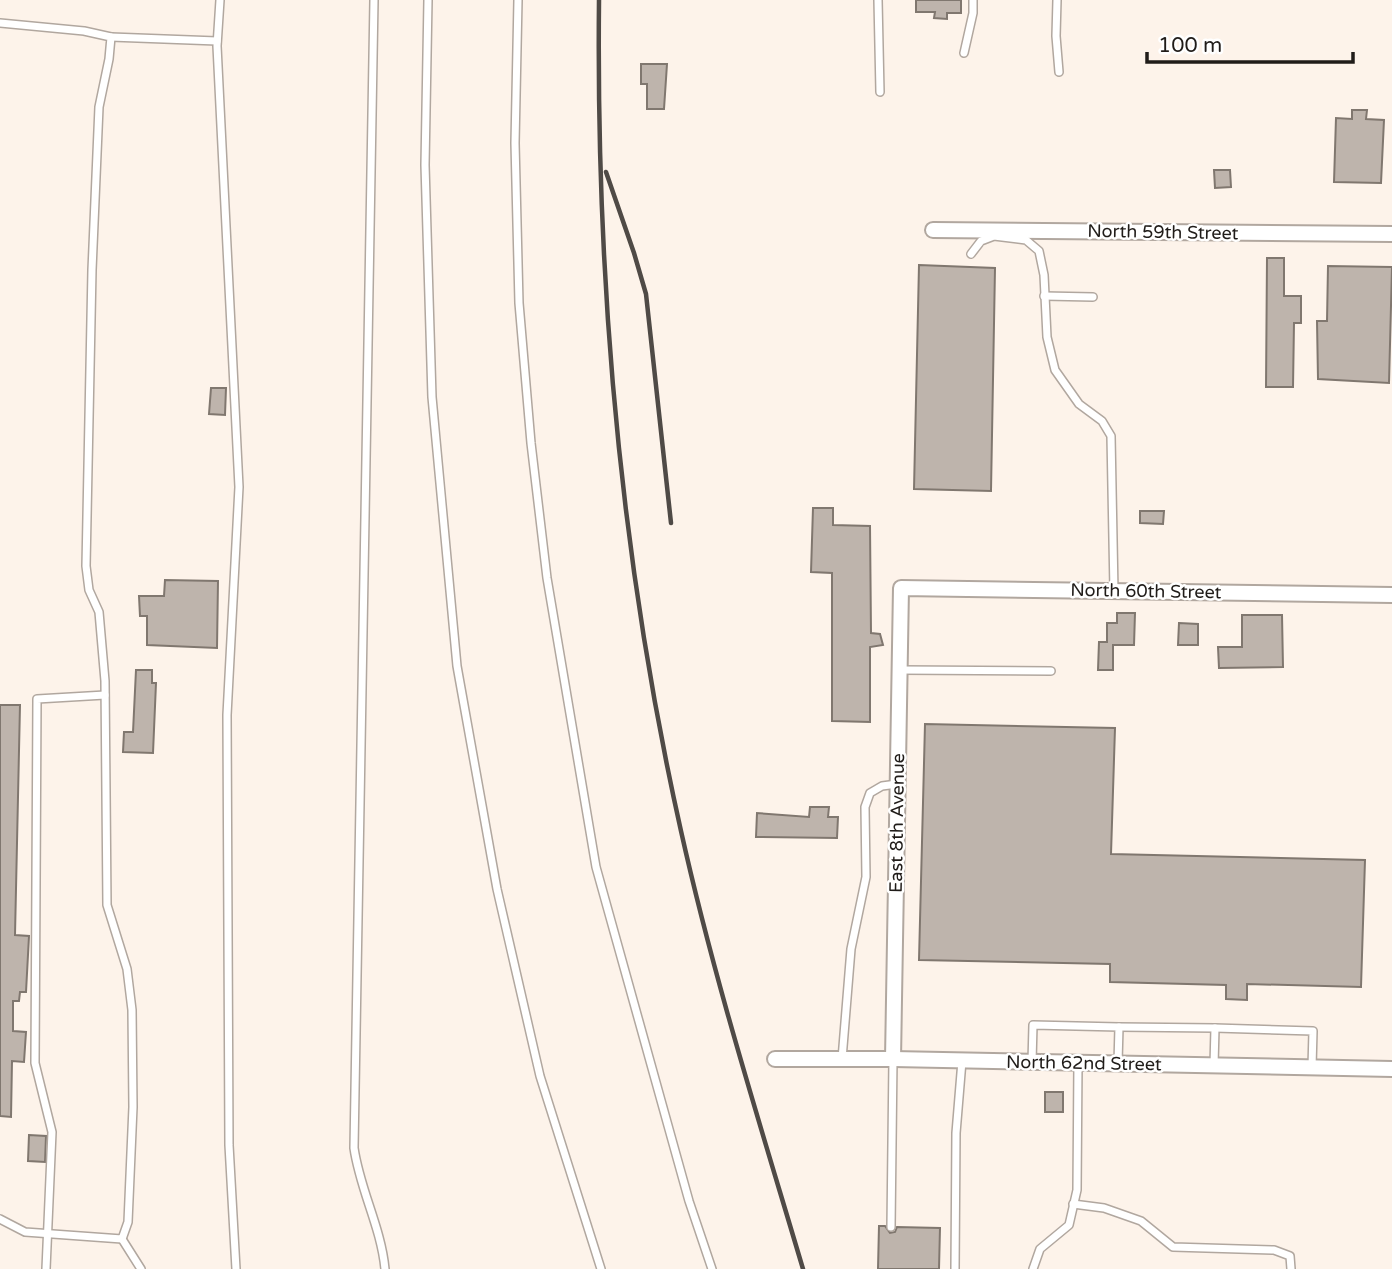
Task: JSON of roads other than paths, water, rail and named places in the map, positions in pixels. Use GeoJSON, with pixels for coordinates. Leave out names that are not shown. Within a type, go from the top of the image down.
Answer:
{"type":"FeatureCollection","features":[{"type":"Feature","properties":{"kind":"street","name":"North 59th Street"},"geometry":{"type":"LineString","coordinates":[[933,230],[1392,234]]}},
{"type":"Feature","properties":{"kind":"street","name":"North 60th Street"},"geometry":{"type":"LineString","coordinates":[[901,588],[1392,595]]}},
{"type":"Feature","properties":{"kind":"street","name":"East 8th Avenue"},"geometry":{"type":"LineString","coordinates":[[893,1059],[901,588]]}},
{"type":"Feature","properties":{"kind":"street","name":"North 62nd Street"},"geometry":{"type":"LineString","coordinates":[[775,1059],[1392,1069]]}},
{"type":"Feature","properties":{"kind":"lane"},"geometry":{"type":"LineString","coordinates":[[220,0],[217,41],[239,487],[226,715],[229,1145],[236,1269]]}},
{"type":"Feature","properties":{"kind":"lane"},"geometry":{"type":"LineString","coordinates":[[374,0],[354,1148],[358,1174],[376,1219],[385,1269]]}},
{"type":"Feature","properties":{"kind":"lane"},"geometry":{"type":"LineString","coordinates":[[428,0],[425,164],[432,397],[457,666],[497,889],[540,1076],[601,1269]]}},
{"type":"Feature","properties":{"kind":"lane"},"geometry":{"type":"LineString","coordinates":[[518,0],[515,143],[519,303],[531,443],[551,603],[596,867],[689,1201],[712,1269]]}},
{"type":"Feature","properties":{"kind":"lane"},"geometry":{"type":"LineString","coordinates":[[878,0],[880,92]]}},
{"type":"Feature","properties":{"kind":"lane"},"geometry":{"type":"LineString","coordinates":[[964,53],[973,13],[973,0]]}},
{"type":"Feature","properties":{"kind":"lane"},"geometry":{"type":"LineString","coordinates":[[1057,0],[1059,72]]}},
{"type":"Feature","properties":{"kind":"lane"},"geometry":{"type":"LineString","coordinates":[[0,23],[84,31],[111,37],[217,41]]}},
{"type":"Feature","properties":{"kind":"lane"},"geometry":{"type":"LineString","coordinates":[[111,37],[99,107],[86,566],[89,590],[99,612],[105,695],[107,905],[127,969],[132,1010],[133,1108],[128,1222],[122,1239]]}},
{"type":"Feature","properties":{"kind":"lane"},"geometry":{"type":"LineString","coordinates":[[971,254],[981,241],[994,236],[1026,240],[1039,251],[1043,265],[1047,337],[1055,370],[1079,404],[1102,421],[1111,436],[1114,591]]}},
{"type":"Feature","properties":{"kind":"lane"},"geometry":{"type":"LineString","coordinates":[[1044,296],[1093,297]]}},
{"type":"Feature","properties":{"kind":"lane"},"geometry":{"type":"LineString","coordinates":[[899,670],[1051,671]]}},
{"type":"Feature","properties":{"kind":"lane"},"geometry":{"type":"LineString","coordinates":[[46,1269],[52,1132],[35,1063],[37,699],[105,695]]}},
{"type":"Feature","properties":{"kind":"lane"},"geometry":{"type":"LineString","coordinates":[[842,1059],[851,949],[866,877],[865,807],[870,793],[882,786],[897,783]]}},
{"type":"Feature","properties":{"kind":"lane"},"geometry":{"type":"LineString","coordinates":[[1032,1062],[1033,1025],[1214,1028],[1312,1031],[1312,1067]]}},
{"type":"Feature","properties":{"kind":"lane"},"geometry":{"type":"LineString","coordinates":[[1118,1063],[1119,1027]]}},
{"type":"Feature","properties":{"kind":"lane"},"geometry":{"type":"LineString","coordinates":[[1214,1028],[1214,1065]]}},
{"type":"Feature","properties":{"kind":"lane"},"geometry":{"type":"LineString","coordinates":[[891,1227],[893,1059]]}},
{"type":"Feature","properties":{"kind":"lane"},"geometry":{"type":"LineString","coordinates":[[954,1269],[956,1133],[962,1060]]}},
{"type":"Feature","properties":{"kind":"lane"},"geometry":{"type":"LineString","coordinates":[[1033,1269],[1040,1249],[1069,1225],[1077,1190],[1078,1063]]}},
{"type":"Feature","properties":{"kind":"lane"},"geometry":{"type":"LineString","coordinates":[[1073,1205],[1104,1208],[1141,1221],[1173,1247],[1274,1250],[1290,1256],[1291,1269]]}},
{"type":"Feature","properties":{"kind":"lane"},"geometry":{"type":"LineString","coordinates":[[0,1220],[26,1232],[122,1239]]}},
{"type":"Feature","properties":{"kind":"lane"},"geometry":{"type":"LineString","coordinates":[[122,1239],[141,1269]]}},
{"type":"Feature","properties":{"kind":"railway"},"geometry":{"type":"LineString","coordinates":[[599,0],[599,105],[608,314],[627,522],[642,626],[660,729],[694,886],[738,1051],[803,1269]]}},
{"type":"Feature","properties":{"kind":"railway"},"geometry":{"type":"LineString","coordinates":[[606,172],[646,294],[671,523]]}}]}
